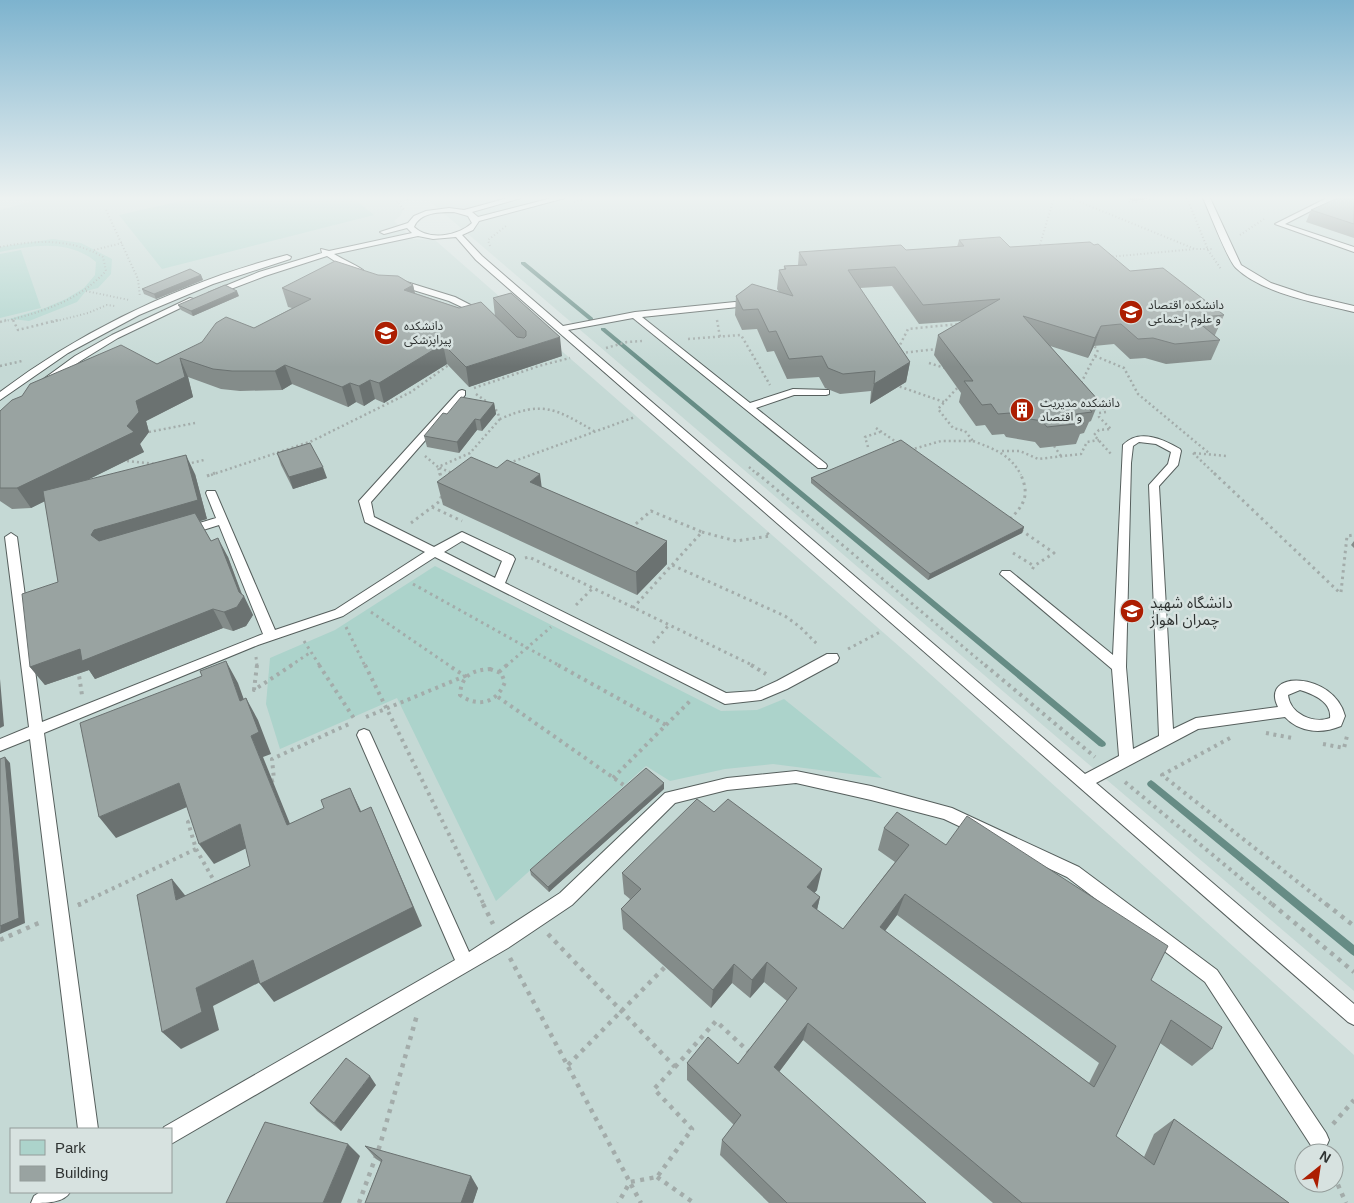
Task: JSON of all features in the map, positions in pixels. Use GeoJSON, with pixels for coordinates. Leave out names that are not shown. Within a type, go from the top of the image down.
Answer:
{"type":"FeatureCollection","features":[{"type":"Feature","properties":{"kind":"lane"},"geometry":{"type":"LineString","coordinates":[[0,397],[60,354],[141,312],[209,281],[312,254]]}},
{"type":"Feature","properties":{"kind":"lane"},"geometry":{"type":"LineString","coordinates":[[35,389],[64,367],[112,338],[173,308],[315,254]]}},
{"type":"Feature","properties":{"kind":"lane"},"geometry":{"type":"LineString","coordinates":[[329,254],[350,267],[367,272]]}},
{"type":"Feature","properties":{"kind":"lane"},"geometry":{"type":"LineString","coordinates":[[476,254],[1354,1016]]}},
{"type":"Feature","properties":{"kind":"lane"},"geometry":{"type":"LineString","coordinates":[[1233,254],[1238,266],[1268,285],[1304,297],[1354,309]]}},
{"type":"Feature","properties":{"kind":"lane"},"geometry":{"type":"LineString","coordinates":[[384,278],[452,299],[486,315],[492,321]]}},
{"type":"Feature","properties":{"kind":"lane"},"geometry":{"type":"LineString","coordinates":[[561,329],[635,315],[735,305]]}},
{"type":"Feature","properties":{"kind":"lane"},"geometry":{"type":"LineString","coordinates":[[635,315],[822,466]]}},
{"type":"Feature","properties":{"kind":"lane"},"geometry":{"type":"LineString","coordinates":[[749,407],[793,392],[826,392]]}},
{"type":"Feature","properties":{"kind":"lane"},"geometry":{"type":"LineString","coordinates":[[462,393],[365,501],[369,519],[725,699],[756,696],[782,685],[832,658]]}},
{"type":"Feature","properties":{"kind":"lane"},"geometry":{"type":"LineString","coordinates":[[1127,759],[1119,667],[1128,445],[1137,439],[1158,441],[1176,451],[1173,465],[1154,485],[1166,739]]}},
{"type":"Feature","properties":{"kind":"lane"},"geometry":{"type":"LineString","coordinates":[[211,493],[271,636]]}},
{"type":"Feature","properties":{"kind":"lane"},"geometry":{"type":"LineString","coordinates":[[176,534],[223,520]]}},
{"type":"Feature","properties":{"kind":"lane"},"geometry":{"type":"LineString","coordinates":[[0,745],[253,642],[339,613],[462,536],[509,559],[498,585]]}},
{"type":"Feature","properties":{"kind":"lane"},"geometry":{"type":"LineString","coordinates":[[11,538],[88,1128]]}},
{"type":"Feature","properties":{"kind":"lane"},"geometry":{"type":"LineString","coordinates":[[1006,574],[1119,667]]}},
{"type":"Feature","properties":{"kind":"lane"},"geometry":{"type":"LineString","coordinates":[[1083,782],[1196,724],[1287,711]]}},
{"type":"Feature","properties":{"kind":"lane"},"geometry":{"type":"LineString","coordinates":[[360,728],[465,963]]}},
{"type":"Feature","properties":{"kind":"lane"},"geometry":{"type":"LineString","coordinates":[[172,1133],[502,942],[566,900],[670,798],[727,784],[796,777],[871,793],[947,813],[1073,872],[1211,976],[1319,1140]]}},
{"type":"Feature","properties":{"kind":"lane"},"geometry":{"type":"LineString","coordinates":[[41,1203],[58,1193]]}},
{"type":"Feature","properties":{"kind":"path"},"geometry":{"type":"LineString","coordinates":[[0,322],[70,301],[86,292],[106,271],[103,257],[99,254]]}},
{"type":"Feature","properties":{"kind":"path"},"geometry":{"type":"LineString","coordinates":[[127,254],[138,279],[140,297]]}},
{"type":"Feature","properties":{"kind":"path"},"geometry":{"type":"LineString","coordinates":[[1101,257],[1135,254]]}},
{"type":"Feature","properties":{"kind":"path"},"geometry":{"type":"LineString","coordinates":[[86,292],[132,301]]}},
{"type":"Feature","properties":{"kind":"path"},"geometry":{"type":"LineString","coordinates":[[12,319],[18,330],[88,313],[107,305],[123,307]]}},
{"type":"Feature","properties":{"kind":"path"},"geometry":{"type":"LineString","coordinates":[[945,348],[896,354],[908,329],[966,324]]}},
{"type":"Feature","properties":{"kind":"path"},"geometry":{"type":"LineString","coordinates":[[581,325],[615,354]]}},
{"type":"Feature","properties":{"kind":"path"},"geometry":{"type":"LineString","coordinates":[[617,345],[627,342],[741,335],[768,383],[782,396]]}},
{"type":"Feature","properties":{"kind":"path"},"geometry":{"type":"LineString","coordinates":[[1078,389],[1098,350],[1091,343]]}},
{"type":"Feature","properties":{"kind":"path"},"geometry":{"type":"LineString","coordinates":[[1095,356],[1124,368],[1138,394],[1210,454]]}},
{"type":"Feature","properties":{"kind":"path"},"geometry":{"type":"LineString","coordinates":[[500,420],[497,410],[471,390],[539,366],[569,358],[576,364]]}},
{"type":"Feature","properties":{"kind":"path"},"geometry":{"type":"LineString","coordinates":[[208,476],[312,441],[368,415],[412,392],[451,363],[452,359]]}},
{"type":"Feature","properties":{"kind":"path"},"geometry":{"type":"LineString","coordinates":[[532,360],[539,366]]}},
{"type":"Feature","properties":{"kind":"path"},"geometry":{"type":"LineString","coordinates":[[929,363],[953,370]]}},
{"type":"Feature","properties":{"kind":"path"},"geometry":{"type":"LineString","coordinates":[[963,381],[938,409],[953,428],[965,431],[973,441]]}},
{"type":"Feature","properties":{"kind":"path"},"geometry":{"type":"LineString","coordinates":[[894,385],[944,402]]}},
{"type":"Feature","properties":{"kind":"path"},"geometry":{"type":"LineString","coordinates":[[1094,396],[1106,412],[1099,413],[1099,417],[1111,429],[1099,430],[1094,435],[1114,458]]}},
{"type":"Feature","properties":{"kind":"path"},"geometry":{"type":"LineString","coordinates":[[438,467],[470,453],[500,420],[515,412],[548,406],[595,431]]}},
{"type":"Feature","properties":{"kind":"path"},"geometry":{"type":"LineString","coordinates":[[627,410],[642,423]]}},
{"type":"Feature","properties":{"kind":"path"},"geometry":{"type":"LineString","coordinates":[[508,463],[635,417]]}},
{"type":"Feature","properties":{"kind":"path"},"geometry":{"type":"LineString","coordinates":[[149,432],[195,423]]}},
{"type":"Feature","properties":{"kind":"path"},"geometry":{"type":"LineString","coordinates":[[876,428],[901,446]]}},
{"type":"Feature","properties":{"kind":"path"},"geometry":{"type":"LineString","coordinates":[[868,447],[865,437],[881,431]]}},
{"type":"Feature","properties":{"kind":"path"},"geometry":{"type":"LineString","coordinates":[[916,456],[908,451],[932,442],[948,439],[973,441],[1002,452],[1014,463],[1024,479],[1026,495],[1022,506],[1008,521]]}},
{"type":"Feature","properties":{"kind":"path"},"geometry":{"type":"LineString","coordinates":[[1002,452],[1020,451],[1038,459],[1081,454],[1087,442],[1099,440]]}},
{"type":"Feature","properties":{"kind":"path"},"geometry":{"type":"LineString","coordinates":[[1054,446],[1062,456]]}},
{"type":"Feature","properties":{"kind":"path"},"geometry":{"type":"LineString","coordinates":[[1176,451],[1226,456]]}},
{"type":"Feature","properties":{"kind":"path"},"geometry":{"type":"LineString","coordinates":[[1193,452],[1340,593],[1347,536],[1354,535]]}},
{"type":"Feature","properties":{"kind":"path"},"geometry":{"type":"LineString","coordinates":[[187,464],[204,460]]}},
{"type":"Feature","properties":{"kind":"path"},"geometry":{"type":"LineString","coordinates":[[126,461],[161,465]]}},
{"type":"Feature","properties":{"kind":"path"},"geometry":{"type":"LineString","coordinates":[[743,462],[1354,972]]}},
{"type":"Feature","properties":{"kind":"path"},"geometry":{"type":"LineString","coordinates":[[438,467],[455,474]]}},
{"type":"Feature","properties":{"kind":"path"},"geometry":{"type":"LineString","coordinates":[[396,534],[440,501],[443,486],[438,467]]}},
{"type":"Feature","properties":{"kind":"path"},"geometry":{"type":"LineString","coordinates":[[432,507],[465,522],[462,536]]}},
{"type":"Feature","properties":{"kind":"path"},"geometry":{"type":"LineString","coordinates":[[630,529],[651,511],[724,541],[750,542],[770,536],[763,529]]}},
{"type":"Feature","properties":{"kind":"path"},"geometry":{"type":"LineString","coordinates":[[1016,526],[1054,553],[1034,566],[1029,575]]}},
{"type":"Feature","properties":{"kind":"path"},"geometry":{"type":"LineString","coordinates":[[633,608],[702,532]]}},
{"type":"Feature","properties":{"kind":"path"},"geometry":{"type":"LineString","coordinates":[[1013,553],[1034,566]]}},
{"type":"Feature","properties":{"kind":"path"},"geometry":{"type":"LineString","coordinates":[[509,559],[529,557],[758,668],[782,685]]}},
{"type":"Feature","properties":{"kind":"path"},"geometry":{"type":"LineString","coordinates":[[672,566],[785,616],[800,627],[832,658],[899,622]]}},
{"type":"Feature","properties":{"kind":"path"},"geometry":{"type":"LineString","coordinates":[[397,576],[666,725]]}},
{"type":"Feature","properties":{"kind":"path"},"geometry":{"type":"LineString","coordinates":[[498,673],[562,618],[593,588]]}},
{"type":"Feature","properties":{"kind":"path"},"geometry":{"type":"LineString","coordinates":[[356,602],[466,676]]}},
{"type":"Feature","properties":{"kind":"path"},"geometry":{"type":"LineString","coordinates":[[339,613],[502,942],[641,1203]]}},
{"type":"Feature","properties":{"kind":"path"},"geometry":{"type":"LineString","coordinates":[[641,657],[669,625]]}},
{"type":"Feature","properties":{"kind":"path"},"geometry":{"type":"LineString","coordinates":[[296,628],[360,728]]}},
{"type":"Feature","properties":{"kind":"path"},"geometry":{"type":"LineString","coordinates":[[253,642],[258,669],[254,690],[311,652]]}},
{"type":"Feature","properties":{"kind":"path"},"geometry":{"type":"LineString","coordinates":[[76,663],[85,710]]}},
{"type":"Feature","properties":{"kind":"path"},"geometry":{"type":"LineString","coordinates":[[265,784],[274,780],[272,759],[360,728],[386,708],[477,670],[490,669],[498,673],[505,682],[503,692],[494,700],[480,704],[468,702],[460,695],[459,685],[466,676]]}},
{"type":"Feature","properties":{"kind":"path"},"geometry":{"type":"LineString","coordinates":[[613,778],[703,688]]}},
{"type":"Feature","properties":{"kind":"path"},"geometry":{"type":"LineString","coordinates":[[498,697],[658,810]]}},
{"type":"Feature","properties":{"kind":"path"},"geometry":{"type":"LineString","coordinates":[[1256,731],[1295,739]]}},
{"type":"Feature","properties":{"kind":"path"},"geometry":{"type":"LineString","coordinates":[[1315,743],[1344,748],[1348,732]]}},
{"type":"Feature","properties":{"kind":"path"},"geometry":{"type":"LineString","coordinates":[[1238,734],[1162,775],[1354,926]]}},
{"type":"Feature","properties":{"kind":"path"},"geometry":{"type":"LineString","coordinates":[[197,818],[188,822],[196,849],[218,888]]}},
{"type":"Feature","properties":{"kind":"path"},"geometry":{"type":"LineString","coordinates":[[0,940],[196,849]]}},
{"type":"Feature","properties":{"kind":"path"},"geometry":{"type":"LineString","coordinates":[[534,920],[675,1067]]}},
{"type":"Feature","properties":{"kind":"path"},"geometry":{"type":"LineString","coordinates":[[568,1065],[665,967]]}},
{"type":"Feature","properties":{"kind":"path"},"geometry":{"type":"LineString","coordinates":[[358,1203],[380,1145],[425,987]]}},
{"type":"Feature","properties":{"kind":"path"},"geometry":{"type":"LineString","coordinates":[[618,1203],[630,1182],[657,1177],[692,1129],[654,1089],[716,1021],[754,1057]]}},
{"type":"Feature","properties":{"kind":"path"},"geometry":{"type":"LineString","coordinates":[[657,1177],[694,1203]]}},
{"type":"Feature","properties":{"kind":"shaded area"},"geometry":{"type":"Polygon","coordinates":[[[0,254],[451,254],[909,655],[1354,1055],[1354,1203],[0,1203],[0,254]]]}},
{"type":"Feature","properties":{"kind":"shaded area","name":"دانشگاه شهید چمران اهواز"},"geometry":{"type":"Polygon","coordinates":[[[492,254],[1354,254],[1354,991],[492,254]]]}},
{"type":"Feature","properties":{"kind":"green space"},"geometry":{"type":"Polygon","coordinates":[[[0,254],[22,254],[41,308],[0,318],[0,254]]]}},
{"type":"Feature","properties":{"kind":"green space"},"geometry":{"type":"Polygon","coordinates":[[[83,254],[103,254],[112,259],[111,274],[98,288],[86,291],[77,302],[29,321],[12,319],[0,322],[45,308],[66,299],[84,288],[95,275],[96,262],[83,254]]]}},
{"type":"Feature","properties":{"kind":"green space"},"geometry":{"type":"Polygon","coordinates":[[[150,254],[220,254],[162,269],[150,254]]]}},
{"type":"Feature","properties":{"kind":"green space"},"geometry":{"type":"Polygon","coordinates":[[[435,566],[721,711],[757,710],[784,699],[882,778],[773,764],[725,769],[670,781],[646,766],[496,901],[397,698],[280,749],[266,704],[270,658],[335,630],[435,566]]]}},
{"type":"Feature","properties":{"kind":"building"},"geometry":{"type":"Polygon","coordinates":[[[800,254],[1110,254],[1130,271],[1163,268],[1224,315],[1193,318],[1220,340],[1175,344],[1153,338],[1138,339],[1121,324],[1101,326],[1095,338],[1023,316],[1099,401],[1083,402],[1092,412],[1076,414],[1084,423],[1047,427],[1042,421],[1012,416],[1010,413],[998,414],[991,404],[982,405],[964,381],[973,381],[938,335],[1000,299],[923,305],[895,267],[848,270],[910,362],[874,384],[875,371],[843,374],[828,368],[822,356],[789,359],[776,331],[769,332],[758,309],[743,310],[736,296],[752,284],[793,296],[779,270],[786,269],[784,266],[807,265],[800,254]]]}},
{"type":"Feature","properties":{"kind":"building"},"geometry":{"type":"Polygon","coordinates":[[[335,261],[378,275],[398,276],[413,285],[404,290],[459,308],[481,302],[517,337],[524,338],[526,331],[493,298],[511,293],[560,337],[466,367],[443,344],[379,383],[370,380],[359,386],[350,383],[342,387],[285,365],[275,371],[232,371],[213,369],[180,358],[185,377],[136,401],[139,412],[127,426],[134,432],[17,488],[0,488],[0,411],[12,400],[22,396],[30,384],[121,345],[157,364],[202,342],[216,323],[226,317],[254,328],[311,299],[282,288],[335,261]]]}},
{"type":"Feature","properties":{"kind":"building"},"geometry":{"type":"Polygon","coordinates":[[[190,269],[201,275],[154,294],[142,289],[190,269]]]}},
{"type":"Feature","properties":{"kind":"building"},"geometry":{"type":"Polygon","coordinates":[[[225,285],[237,291],[191,311],[178,305],[225,285]]]}},
{"type":"Feature","properties":{"kind":"building"},"geometry":{"type":"Polygon","coordinates":[[[461,397],[494,403],[480,420],[475,419],[457,442],[424,436],[443,413],[447,414],[461,397]]]}},
{"type":"Feature","properties":{"kind":"building"},"geometry":{"type":"Polygon","coordinates":[[[901,440],[1024,527],[930,574],[811,478],[901,440]]]}},
{"type":"Feature","properties":{"kind":"building"},"geometry":{"type":"Polygon","coordinates":[[[310,443],[323,467],[289,477],[277,453],[310,443]]]}},
{"type":"Feature","properties":{"kind":"building"},"geometry":{"type":"Polygon","coordinates":[[[186,455],[198,500],[94,530],[91,535],[99,541],[195,513],[211,541],[218,538],[239,592],[244,596],[237,607],[224,612],[213,609],[82,661],[80,649],[30,667],[22,594],[58,582],[43,491],[186,455]]]}},
{"type":"Feature","properties":{"kind":"building"},"geometry":{"type":"Polygon","coordinates":[[[471,457],[497,468],[507,460],[540,474],[530,482],[667,541],[636,572],[437,482],[471,457]]]}},
{"type":"Feature","properties":{"kind":"building"},"geometry":{"type":"Polygon","coordinates":[[[226,661],[240,701],[246,698],[259,732],[251,736],[287,825],[324,808],[321,800],[350,788],[360,812],[371,807],[413,907],[260,984],[253,960],[196,988],[202,1012],[162,1032],[137,895],[172,879],[176,900],[250,866],[240,824],[199,844],[179,783],[99,817],[80,723],[202,676],[200,671],[226,661]]]}},
{"type":"Feature","properties":{"kind":"building"},"geometry":{"type":"Polygon","coordinates":[[[5,757],[19,918],[0,926],[0,759],[5,757]]]}},
{"type":"Feature","properties":{"kind":"building"},"geometry":{"type":"Polygon","coordinates":[[[646,768],[664,783],[548,887],[530,870],[646,768]]]}},
{"type":"Feature","properties":{"kind":"building"},"geometry":{"type":"Polygon","coordinates":[[[697,799],[714,812],[728,799],[822,869],[807,887],[820,897],[812,906],[843,929],[909,845],[884,828],[897,812],[946,845],[967,816],[1168,946],[1151,980],[1222,1027],[1212,1049],[1171,1020],[1116,1136],[1154,1165],[1174,1119],[1289,1203],[1022,1203],[808,1023],[774,1067],[926,1203],[787,1203],[722,1140],[741,1115],[687,1063],[708,1037],[738,1064],[797,988],[767,962],[752,980],[734,964],[713,990],[621,909],[641,889],[622,873],[697,799]],[[905,894],[880,927],[1094,1087],[1116,1046],[905,894]]]}},
{"type":"Feature","properties":{"kind":"building"},"geometry":{"type":"Polygon","coordinates":[[[346,1058],[370,1076],[334,1123],[310,1103],[346,1058]]]}},
{"type":"Feature","properties":{"kind":"building"},"geometry":{"type":"Polygon","coordinates":[[[265,1122],[348,1144],[323,1203],[226,1203],[265,1122]]]}},
{"type":"Feature","properties":{"kind":"building"},"geometry":{"type":"Polygon","coordinates":[[[365,1146],[471,1176],[461,1203],[365,1203],[382,1160],[365,1146]]]}},
{"type":"Feature","properties":{"kind":"waterway"},"geometry":{"type":"LineString","coordinates":[[523,263],[591,319]]}},
{"type":"Feature","properties":{"kind":"waterway"},"geometry":{"type":"LineString","coordinates":[[603,329],[1102,744]]}},
{"type":"Feature","properties":{"kind":"waterway"},"geometry":{"type":"LineString","coordinates":[[1151,784],[1354,951]]}},
{"type":"Feature","properties":{"kind":"place","name":"دانشکده اقتصاد و علوم اجتماعی"},"geometry":{"type":"Point","coordinates":[1131,312]}},
{"type":"Feature","properties":{"kind":"place","name":"دانشکده پیراپزشکی"},"geometry":{"type":"Point","coordinates":[386,333]}},
{"type":"Feature","properties":{"kind":"place","name":"دانشکده مدیریت و اقتصاد"},"geometry":{"type":"Point","coordinates":[1022,410]}},
{"type":"Feature","properties":{"kind":"place","name":"دانشگاه شهید چمران اهواز"},"geometry":{"type":"Point","coordinates":[1132,611]}}]}
